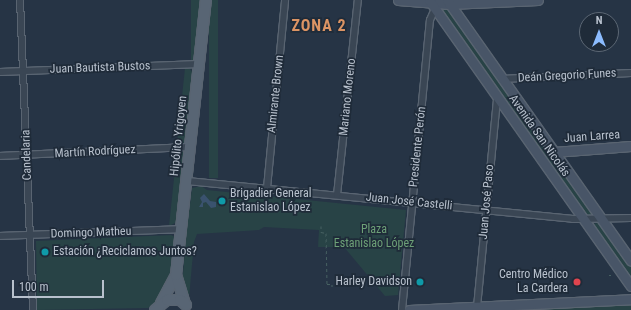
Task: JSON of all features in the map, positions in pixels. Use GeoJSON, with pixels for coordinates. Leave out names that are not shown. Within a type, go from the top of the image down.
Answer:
{"type":"FeatureCollection","features":[{"type":"Feature","properties":{"kind":"main road","name":"Hipólito Yrigoyen"},"geometry":{"type":"LineString","coordinates":[[158,306],[176,275],[206,0]]}},
{"type":"Feature","properties":{"kind":"main road","name":"Hipólito Yrigoyen"},"geometry":{"type":"LineString","coordinates":[[176,275],[188,308]]}},
{"type":"Feature","properties":{"kind":"main road"},"geometry":{"type":"LineString","coordinates":[[148,310],[173,299],[188,308]]}},
{"type":"Feature","properties":{"kind":"street","name":"Candelaria"},"geometry":{"type":"LineString","coordinates":[[20,0],[33,310]]}},
{"type":"Feature","properties":{"kind":"street","name":"Almirante Brown"},"geometry":{"type":"LineString","coordinates":[[267,188],[285,0]]}},
{"type":"Feature","properties":{"kind":"street","name":"Mariano Moreno"},"geometry":{"type":"LineString","coordinates":[[337,195],[358,0]]}},
{"type":"Feature","properties":{"kind":"street"},"geometry":{"type":"LineString","coordinates":[[398,0],[432,4],[448,2],[538,0]]}},
{"type":"Feature","properties":{"kind":"street","name":"Avenida San Nicolás"},"geometry":{"type":"LineString","coordinates":[[448,2],[631,260]]}},
{"type":"Feature","properties":{"kind":"street","name":"Avenida San Nicolás"},"geometry":{"type":"LineString","coordinates":[[432,4],[631,286]]}},
{"type":"Feature","properties":{"kind":"street","name":"Presidente Perón"},"geometry":{"type":"LineString","coordinates":[[402,310],[432,4]]}},
{"type":"Feature","properties":{"kind":"street","name":"Juan Bautista Bustos"},"geometry":{"type":"LineString","coordinates":[[0,72],[199,64]]}},
{"type":"Feature","properties":{"kind":"street","name":"Deán Gregorio Funes"},"geometry":{"type":"LineString","coordinates":[[502,79],[631,73]]}},
{"type":"Feature","properties":{"kind":"street","name":"Juan José Paso"},"geometry":{"type":"LineString","coordinates":[[477,307],[497,98]]}},
{"type":"Feature","properties":{"kind":"street","name":"Juan Larrea"},"geometry":{"type":"LineString","coordinates":[[554,152],[631,146]]}},
{"type":"Feature","properties":{"kind":"street","name":"Martín Rodríguez"},"geometry":{"type":"LineString","coordinates":[[0,156],[191,147]]}},
{"type":"Feature","properties":{"kind":"street","name":"Juan José Castelli"},"geometry":{"type":"LineString","coordinates":[[187,181],[486,209],[584,220],[631,218]]}},
{"type":"Feature","properties":{"kind":"street","name":"Domingo Matheu"},"geometry":{"type":"LineString","coordinates":[[0,236],[182,229]]}},
{"type":"Feature","properties":{"kind":"street"},"geometry":{"type":"LineString","coordinates":[[409,310],[631,299]]}},
{"type":"Feature","properties":{"kind":"path"},"geometry":{"type":"LineString","coordinates":[[321,226],[321,232],[326,233],[327,284],[332,284],[332,289]]}},
{"type":"Feature","properties":{"kind":"green space"},"geometry":{"type":"Polygon","coordinates":[[[191,0],[200,0],[200,60],[191,60],[191,0]]]}},
{"type":"Feature","properties":{"kind":"green space"},"geometry":{"type":"Polygon","coordinates":[[[209,0],[218,0],[218,178],[209,178],[209,0]]]}},
{"type":"Feature","properties":{"kind":"green space"},"geometry":{"type":"Polygon","coordinates":[[[438,7],[447,7],[596,215],[587,219],[438,7]]]}},
{"type":"Feature","properties":{"kind":"green space"},"geometry":{"type":"Polygon","coordinates":[[[185,68],[190,69],[193,73],[186,138],[184,143],[177,144],[185,68]]]}},
{"type":"Feature","properties":{"kind":"green space"},"geometry":{"type":"Polygon","coordinates":[[[177,150],[183,152],[184,158],[177,222],[169,226],[177,150]]]}},
{"type":"Feature","properties":{"kind":"green space","name":"Plaza Estanislao López"},"geometry":{"type":"Polygon","coordinates":[[[201,186],[207,190],[406,210],[398,295],[385,296],[344,247],[318,247],[319,230],[264,227],[259,230],[197,234],[194,242],[189,298],[182,287],[186,236],[192,188],[201,186]]]}},
{"type":"Feature","properties":{"kind":"green space"},"geometry":{"type":"Polygon","coordinates":[[[599,223],[631,264],[631,283],[591,224],[599,223]]]}},
{"type":"Feature","properties":{"kind":"green space"},"geometry":{"type":"Polygon","coordinates":[[[171,235],[175,237],[175,265],[165,294],[148,308],[37,310],[36,241],[171,235]]]}},
{"type":"Feature","properties":{"kind":"green space"},"geometry":{"type":"Polygon","coordinates":[[[631,305],[631,310],[513,310],[591,307],[631,305]]]}},
{"type":"Feature","properties":{"kind":"water"},"geometry":{"type":"Polygon","coordinates":[[[204,194],[210,201],[216,202],[216,207],[211,208],[206,202],[203,203],[203,207],[199,207],[202,202],[200,198],[204,194]]]}},
{"type":"Feature","properties":{"kind":"waterway"},"geometry":{"type":"LineString","coordinates":[[615,256],[631,278]]}},
{"type":"Feature","properties":{"kind":"place","name":"Brigadier General Estanislao López"},"geometry":{"type":"Point","coordinates":[222,201]}},
{"type":"Feature","properties":{"kind":"place","name":"Estación ¿Reciclamos Juntos?"},"geometry":{"type":"Point","coordinates":[45,252]}},
{"type":"Feature","properties":{"kind":"place","name":"Harley Davidson"},"geometry":{"type":"Point","coordinates":[420,282]}},
{"type":"Feature","properties":{"kind":"place","name":"Centro Médico La Cardera"},"geometry":{"type":"Point","coordinates":[577,282]}},
{"type":"Feature","properties":{"kind":"district","name":"ZONA 2"},"geometry":{"type":"Point","coordinates":[319,26]}}]}
